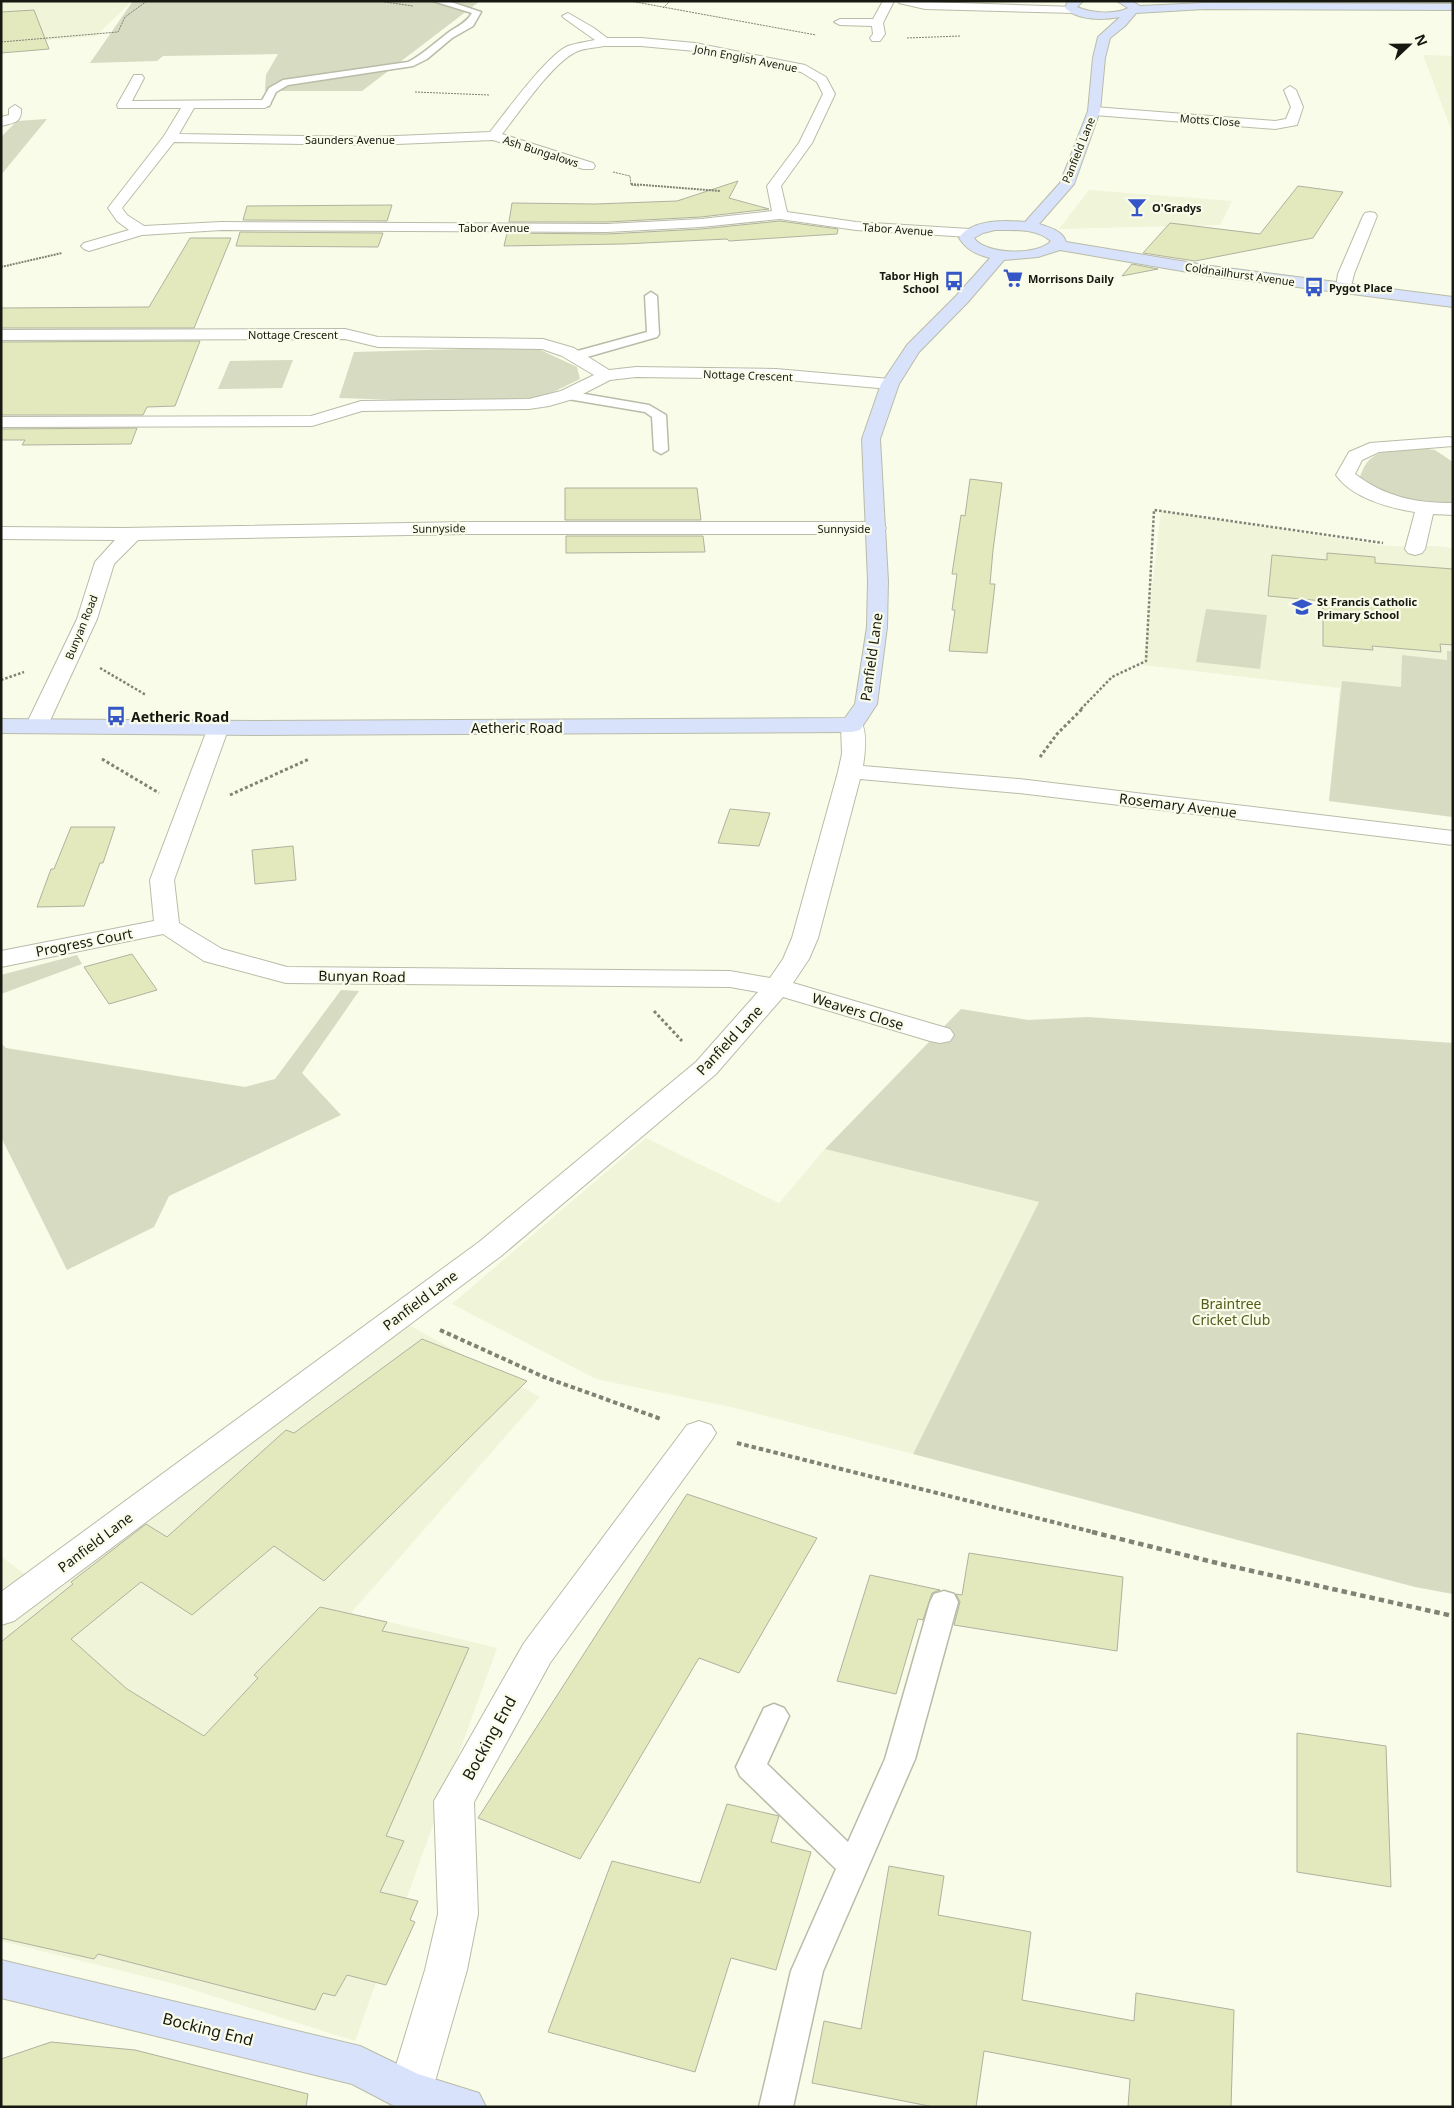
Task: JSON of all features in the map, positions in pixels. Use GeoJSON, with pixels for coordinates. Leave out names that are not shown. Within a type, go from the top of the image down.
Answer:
{"type":"FeatureCollection","features":[{"type":"Feature","properties":{"kind":"street"},"geometry":{"type":"LineString","coordinates":[[876,38],[879,34],[878,23],[888,1]]}},
{"type":"Feature","properties":{"kind":"street"},"geometry":{"type":"LineString","coordinates":[[903,1],[925,6],[1077,5],[1101,23],[1107,32],[1121,24],[1131,7]]}},
{"type":"Feature","properties":{"kind":"street"},"geometry":{"type":"LineString","coordinates":[[989,1],[1019,4],[1077,5],[1100,14],[1131,7],[1453,7]]}},
{"type":"Feature","properties":{"kind":"street"},"geometry":{"type":"LineString","coordinates":[[1122,1],[1132,5],[1131,7]]}},
{"type":"Feature","properties":{"kind":"street"},"geometry":{"type":"LineString","coordinates":[[568,16],[590,30],[604,42]]}},
{"type":"Feature","properties":{"kind":"street"},"geometry":{"type":"LineString","coordinates":[[840,22],[878,23]]}},
{"type":"Feature","properties":{"kind":"street","name":"Panfield Lane"},"geometry":{"type":"LineString","coordinates":[[1028,227],[1067,184],[1094,111],[1100,47],[1107,32]]}},
{"type":"Feature","properties":{"kind":"street"},"geometry":{"type":"LineString","coordinates":[[494,136],[524,97],[558,59],[571,49],[604,42]]}},
{"type":"Feature","properties":{"kind":"street","name":"John English Avenue"},"geometry":{"type":"LineString","coordinates":[[604,42],[642,42],[694,47],[804,70],[822,80],[830,94],[791,168],[774,186],[775,197]]}},
{"type":"Feature","properties":{"kind":"street"},"geometry":{"type":"LineString","coordinates":[[138,78],[124,105],[265,104]]}},
{"type":"Feature","properties":{"kind":"street","name":"Motts Close"},"geometry":{"type":"LineString","coordinates":[[1094,111],[1275,125],[1292,122],[1297,107],[1290,90]]}},
{"type":"Feature","properties":{"kind":"street"},"geometry":{"type":"LineString","coordinates":[[141,231],[122,218],[115,208],[170,138],[190,105]]}},
{"type":"Feature","properties":{"kind":"street"},"geometry":{"type":"LineString","coordinates":[[1,122],[15,116],[15,109]]}},
{"type":"Feature","properties":{"kind":"street","name":"Saunders Avenue"},"geometry":{"type":"LineString","coordinates":[[170,138],[366,140],[457,139],[494,136]]}},
{"type":"Feature","properties":{"kind":"street","name":"Ash Bungalows"},"geometry":{"type":"LineString","coordinates":[[494,136],[588,166]]}},
{"type":"Feature","properties":{"kind":"street"},"geometry":{"type":"LineString","coordinates":[[775,197],[780,215]]}},
{"type":"Feature","properties":{"kind":"street","name":"Tabor Avenue"},"geometry":{"type":"LineString","coordinates":[[89,246],[141,231],[221,226],[607,228],[701,223],[780,215],[856,226],[970,233]]}},
{"type":"Feature","properties":{"kind":"street"},"geometry":{"type":"LineString","coordinates":[[1344,288],[1346,274],[1370,216]]}},
{"type":"Feature","properties":{"kind":"street"},"geometry":{"type":"LineString","coordinates":[[995,226],[1028,227],[1054,235],[1059,240],[1058,245],[1052,250],[1036,254],[1000,254],[977,249],[968,244],[966,238],[970,233],[995,226]]}},
{"type":"Feature","properties":{"kind":"street","name":"Coldnailhurst Avenue"},"geometry":{"type":"LineString","coordinates":[[1058,245],[1211,271],[1453,302]]}},
{"type":"Feature","properties":{"kind":"street","name":"Panfield Lane"},"geometry":{"type":"LineString","coordinates":[[1,1611],[490,1249],[706,1068],[777,986],[796,959],[805,938],[850,772],[853,754],[852,725],[866,704],[877,627],[876,528],[872,439],[890,384],[913,349],[962,299],[1000,254]]}},
{"type":"Feature","properties":{"kind":"street","name":"Nottage Crescent"},"geometry":{"type":"LineString","coordinates":[[1,334],[345,334],[378,342],[543,344],[568,352],[606,375]]}},
{"type":"Feature","properties":{"kind":"street","name":"Nottage Crescent"},"geometry":{"type":"LineString","coordinates":[[1,422],[312,421],[361,406],[529,404],[549,401],[567,395],[606,375],[636,372],[776,374],[890,384]]}},
{"type":"Feature","properties":{"kind":"street"},"geometry":{"type":"LineString","coordinates":[[1451,440],[1376,447],[1355,456],[1345,475],[1362,489],[1395,504],[1425,509],[1453,509]]}},
{"type":"Feature","properties":{"kind":"street"},"geometry":{"type":"LineString","coordinates":[[1415,549],[1425,509]]}},
{"type":"Feature","properties":{"kind":"street","name":"Sunnyside"},"geometry":{"type":"LineString","coordinates":[[1,532],[132,534],[465,528],[876,528]]}},
{"type":"Feature","properties":{"kind":"street","name":"Bunyan Road"},"geometry":{"type":"LineString","coordinates":[[37,725],[87,619],[105,562],[132,534]]}},
{"type":"Feature","properties":{"kind":"street","name":"Aetheric Road"},"geometry":{"type":"LineString","coordinates":[[1,726],[852,725]]}},
{"type":"Feature","properties":{"kind":"street"},"geometry":{"type":"LineString","coordinates":[[167,926],[162,880],[218,727]]}},
{"type":"Feature","properties":{"kind":"street","name":"Rosemary Avenue"},"geometry":{"type":"LineString","coordinates":[[850,772],[1019,786],[1453,838]]}},
{"type":"Feature","properties":{"kind":"street","name":"Bunyan Road"},"geometry":{"type":"LineString","coordinates":[[167,926],[213,955],[286,974],[730,979],[777,986]]}},
{"type":"Feature","properties":{"kind":"street","name":"Progress Court"},"geometry":{"type":"LineString","coordinates":[[1,959],[167,926]]}},
{"type":"Feature","properties":{"kind":"street","name":"Weavers Close"},"geometry":{"type":"LineString","coordinates":[[777,986],[940,1035]]}},
{"type":"Feature","properties":{"kind":"street","name":"Bocking End"},"geometry":{"type":"LineString","coordinates":[[410,2092],[446,1970],[458,1914],[454,1801],[537,1653],[699,1433]]}},
{"type":"Feature","properties":{"kind":"street","name":"Bocking End"},"geometry":{"type":"LineString","coordinates":[[1,1979],[360,2066],[410,2092],[464,2107]]}},
{"type":"Feature","properties":{"kind":"lane"},"geometry":{"type":"LineString","coordinates":[[265,104],[275,87],[286,82],[410,64],[424,57],[450,36],[470,24],[476,12],[437,1]]}},
{"type":"Feature","properties":{"kind":"lane"},"geometry":{"type":"LineString","coordinates":[[575,356],[653,334],[650,296]]}},
{"type":"Feature","properties":{"kind":"lane"},"geometry":{"type":"LineString","coordinates":[[567,395],[650,409],[659,415],[661,450]]}},
{"type":"Feature","properties":{"kind":"lane"},"geometry":{"type":"LineString","coordinates":[[776,2107],[807,1972],[900,1759],[944,1602]]}},
{"type":"Feature","properties":{"kind":"lane"},"geometry":{"type":"LineString","coordinates":[[774,1716],[751,1767],[853,1866]]}},
{"type":"Feature","properties":{"kind":"path"},"geometry":{"type":"LineString","coordinates":[[1,42],[118,32],[119,24],[125,16],[147,1]]}},
{"type":"Feature","properties":{"kind":"path"},"geometry":{"type":"LineString","coordinates":[[663,8],[670,1]]}},
{"type":"Feature","properties":{"kind":"path"},"geometry":{"type":"LineString","coordinates":[[588,166],[630,176],[630,185],[736,192],[775,197]]}},
{"type":"Feature","properties":{"kind":"path"},"geometry":{"type":"LineString","coordinates":[[1,267],[89,246]]}},
{"type":"Feature","properties":{"kind":"path"},"geometry":{"type":"LineString","coordinates":[[1019,786],[1057,734],[1112,677],[1146,661],[1154,510],[1357,538],[1415,549]]}},
{"type":"Feature","properties":{"kind":"path"},"geometry":{"type":"LineString","coordinates":[[68,660],[91,663],[183,716],[180,727]]}},
{"type":"Feature","properties":{"kind":"path"},"geometry":{"type":"LineString","coordinates":[[73,726],[69,739],[167,798],[190,801],[221,799],[353,739],[361,727]]}},
{"type":"Feature","properties":{"kind":"path"},"geometry":{"type":"LineString","coordinates":[[648,977],[640,995],[706,1068]]}},
{"type":"Feature","properties":{"kind":"path"},"geometry":{"type":"LineString","coordinates":[[404,1313],[544,1377],[699,1433],[1221,1564],[1453,1616]]}},
{"type":"Feature","properties":{"kind":"shaded area"},"geometry":{"type":"Polygon","coordinates":[[[1,1],[132,1],[96,36],[1,44],[1,1]]]}},
{"type":"Feature","properties":{"kind":"shaded area"},"geometry":{"type":"Polygon","coordinates":[[[1423,55],[1453,56],[1453,134],[1423,55]]]}},
{"type":"Feature","properties":{"kind":"shaded area"},"geometry":{"type":"Polygon","coordinates":[[[1089,190],[1232,201],[1220,225],[1059,229],[1089,190]]]}},
{"type":"Feature","properties":{"kind":"shaded area","name":"St Francis Catholic Primary School"},"geometry":{"type":"Polygon","coordinates":[[[1161,511],[1387,546],[1453,548],[1453,817],[1329,801],[1340,688],[1143,665],[1161,511]]]}},
{"type":"Feature","properties":{"kind":"shaded area"},"geometry":{"type":"Polygon","coordinates":[[[646,1138],[779,1203],[825,1149],[1039,1202],[913,1454],[731,1407],[596,1379],[452,1304],[646,1138]]]}},
{"type":"Feature","properties":{"kind":"shaded area"},"geometry":{"type":"Polygon","coordinates":[[[403,1322],[540,1397],[351,1613],[497,1648],[355,2041],[175,1984],[1,1941],[1,1556],[51,1595],[403,1322]]]}},
{"type":"Feature","properties":{"kind":"green space"},"geometry":{"type":"Polygon","coordinates":[[[133,1],[480,1],[362,91],[265,91],[266,75],[278,54],[163,56],[157,61],[90,63],[133,1]]]}},
{"type":"Feature","properties":{"kind":"green space"},"geometry":{"type":"Polygon","coordinates":[[[47,119],[1,175],[1,137],[17,121],[47,119]]]}},
{"type":"Feature","properties":{"kind":"green space"},"geometry":{"type":"Polygon","coordinates":[[[534,347],[577,367],[580,379],[529,404],[339,398],[354,352],[534,347]]]}},
{"type":"Feature","properties":{"kind":"green space"},"geometry":{"type":"Polygon","coordinates":[[[293,360],[282,388],[218,389],[230,361],[293,360]]]}},
{"type":"Feature","properties":{"kind":"green space"},"geometry":{"type":"Polygon","coordinates":[[[1420,448],[1435,450],[1453,462],[1453,505],[1426,503],[1394,495],[1383,491],[1360,477],[1369,460],[1376,455],[1391,450],[1420,448]]]}},
{"type":"Feature","properties":{"kind":"green space"},"geometry":{"type":"Polygon","coordinates":[[[1206,609],[1267,615],[1260,669],[1196,662],[1206,609]]]}},
{"type":"Feature","properties":{"kind":"green space"},"geometry":{"type":"Polygon","coordinates":[[[1447,651],[1453,651],[1453,817],[1329,801],[1342,681],[1401,687],[1402,655],[1447,660],[1447,651]]]}},
{"type":"Feature","properties":{"kind":"green space"},"geometry":{"type":"Polygon","coordinates":[[[77,955],[82,964],[1,994],[1,975],[77,955]]]}},
{"type":"Feature","properties":{"kind":"green space"},"geometry":{"type":"Polygon","coordinates":[[[341,990],[359,991],[302,1073],[341,1115],[169,1196],[154,1227],[67,1270],[1,1137],[1,1043],[6,1048],[245,1087],[275,1079],[341,990]]]}},
{"type":"Feature","properties":{"kind":"green space","name":"Braintree Cricket Club"},"geometry":{"type":"Polygon","coordinates":[[[961,1009],[1028,1020],[1088,1017],[1453,1043],[1453,1594],[1415,1587],[913,1454],[1039,1202],[825,1149],[961,1009]]]}},
{"type":"Feature","properties":{"kind":"building"},"geometry":{"type":"Polygon","coordinates":[[[34,10],[49,49],[1,53],[1,12],[34,10]]]}},
{"type":"Feature","properties":{"kind":"building"},"geometry":{"type":"Polygon","coordinates":[[[738,181],[729,198],[769,209],[701,217],[607,222],[509,222],[512,203],[595,204],[677,201],[738,181]]]}},
{"type":"Feature","properties":{"kind":"building"},"geometry":{"type":"Polygon","coordinates":[[[1298,186],[1343,192],[1313,238],[1195,261],[1143,253],[1170,223],[1260,234],[1298,186]]]}},
{"type":"Feature","properties":{"kind":"building"},"geometry":{"type":"Polygon","coordinates":[[[392,205],[387,221],[243,220],[247,206],[392,205]]]}},
{"type":"Feature","properties":{"kind":"building"},"geometry":{"type":"Polygon","coordinates":[[[780,221],[838,229],[837,234],[729,241],[727,239],[623,244],[504,246],[507,233],[607,234],[701,229],[780,221]]]}},
{"type":"Feature","properties":{"kind":"building"},"geometry":{"type":"Polygon","coordinates":[[[240,232],[383,233],[378,247],[236,246],[240,232]]]}},
{"type":"Feature","properties":{"kind":"building"},"geometry":{"type":"Polygon","coordinates":[[[190,238],[231,238],[194,328],[1,328],[1,308],[149,307],[190,238]]]}},
{"type":"Feature","properties":{"kind":"building"},"geometry":{"type":"Polygon","coordinates":[[[1132,264],[1158,269],[1122,276],[1132,264]]]}},
{"type":"Feature","properties":{"kind":"building"},"geometry":{"type":"Polygon","coordinates":[[[200,341],[175,406],[147,407],[143,415],[1,415],[1,342],[200,341]]]}},
{"type":"Feature","properties":{"kind":"building"},"geometry":{"type":"Polygon","coordinates":[[[137,428],[131,444],[22,445],[25,440],[1,440],[1,429],[137,428]]]}},
{"type":"Feature","properties":{"kind":"building"},"geometry":{"type":"Polygon","coordinates":[[[970,479],[1002,483],[990,584],[995,584],[987,653],[949,651],[955,610],[952,610],[957,574],[952,574],[961,515],[965,516],[970,479]]]}},
{"type":"Feature","properties":{"kind":"building"},"geometry":{"type":"Polygon","coordinates":[[[565,488],[697,488],[701,520],[565,520],[565,488]]]}},
{"type":"Feature","properties":{"kind":"building"},"geometry":{"type":"Polygon","coordinates":[[[566,536],[703,536],[705,552],[566,553],[566,536]]]}},
{"type":"Feature","properties":{"kind":"building"},"geometry":{"type":"Polygon","coordinates":[[[1327,553],[1375,557],[1375,563],[1453,569],[1453,645],[1440,644],[1441,652],[1372,646],[1373,650],[1323,646],[1323,601],[1268,596],[1272,555],[1327,560],[1327,553]]]}},
{"type":"Feature","properties":{"kind":"building"},"geometry":{"type":"Polygon","coordinates":[[[730,809],[770,813],[759,846],[718,843],[730,809]]]}},
{"type":"Feature","properties":{"kind":"building"},"geometry":{"type":"Polygon","coordinates":[[[71,827],[115,827],[103,863],[100,863],[84,906],[37,907],[51,869],[54,869],[71,827]]]}},
{"type":"Feature","properties":{"kind":"building"},"geometry":{"type":"Polygon","coordinates":[[[293,846],[296,880],[255,884],[252,850],[293,846]]]}},
{"type":"Feature","properties":{"kind":"building"},"geometry":{"type":"Polygon","coordinates":[[[132,954],[157,990],[109,1004],[84,967],[132,954]]]}},
{"type":"Feature","properties":{"kind":"building"},"geometry":{"type":"Polygon","coordinates":[[[422,1339],[527,1381],[324,1581],[274,1546],[192,1615],[141,1582],[71,1639],[127,1689],[204,1736],[258,1678],[254,1675],[320,1607],[387,1622],[382,1631],[469,1648],[386,1836],[404,1841],[380,1892],[418,1901],[410,1920],[415,1922],[386,1985],[347,1975],[335,1996],[323,1993],[315,2010],[98,1954],[94,1959],[1,1938],[1,1642],[73,1584],[71,1582],[146,1524],[167,1537],[286,1430],[294,1433],[422,1339]]]}},
{"type":"Feature","properties":{"kind":"building"},"geometry":{"type":"Polygon","coordinates":[[[687,1494],[817,1538],[739,1673],[699,1658],[580,1859],[478,1818],[687,1494]]]}},
{"type":"Feature","properties":{"kind":"building"},"geometry":{"type":"Polygon","coordinates":[[[969,1553],[1123,1577],[1117,1651],[954,1625],[960,1602],[956,1594],[962,1595],[969,1553]]]}},
{"type":"Feature","properties":{"kind":"building"},"geometry":{"type":"Polygon","coordinates":[[[870,1575],[940,1590],[932,1593],[923,1620],[918,1619],[896,1694],[837,1681],[870,1575]]]}},
{"type":"Feature","properties":{"kind":"building"},"geometry":{"type":"Polygon","coordinates":[[[1297,1733],[1386,1746],[1391,1887],[1297,1872],[1297,1733]]]}},
{"type":"Feature","properties":{"kind":"building"},"geometry":{"type":"Polygon","coordinates":[[[727,1804],[779,1816],[771,1842],[811,1852],[776,1970],[731,1958],[695,2072],[548,2032],[612,1861],[700,1883],[727,1804]]]}},
{"type":"Feature","properties":{"kind":"building"},"geometry":{"type":"Polygon","coordinates":[[[889,1866],[944,1876],[938,1915],[1031,1932],[1022,2000],[1134,2021],[1136,1993],[1234,2010],[1231,2107],[1128,2107],[1130,2079],[984,2051],[976,2107],[934,2107],[812,2083],[824,2021],[861,2029],[889,1866]]]}},
{"type":"Feature","properties":{"kind":"building"},"geometry":{"type":"Polygon","coordinates":[[[51,2042],[135,2050],[308,2094],[306,2107],[1,2107],[1,2059],[51,2042]]]}},
{"type":"Feature","properties":{"kind":"place","name":"O'Gradys"},"geometry":{"type":"Point","coordinates":[1137,207]}},
{"type":"Feature","properties":{"kind":"place","name":"Morrisons Daily"},"geometry":{"type":"Point","coordinates":[1013,278]}},
{"type":"Feature","properties":{"kind":"place","name":"Tabor High School"},"geometry":{"type":"Point","coordinates":[954,281]}},
{"type":"Feature","properties":{"kind":"place","name":"Pygot Place"},"geometry":{"type":"Point","coordinates":[1314,287]}},
{"type":"Feature","properties":{"kind":"place","name":"St Francis Catholic Primary School"},"geometry":{"type":"Point","coordinates":[1302,607]}},
{"type":"Feature","properties":{"kind":"place","name":"Aetheric Road"},"geometry":{"type":"Point","coordinates":[116,716]}}]}
